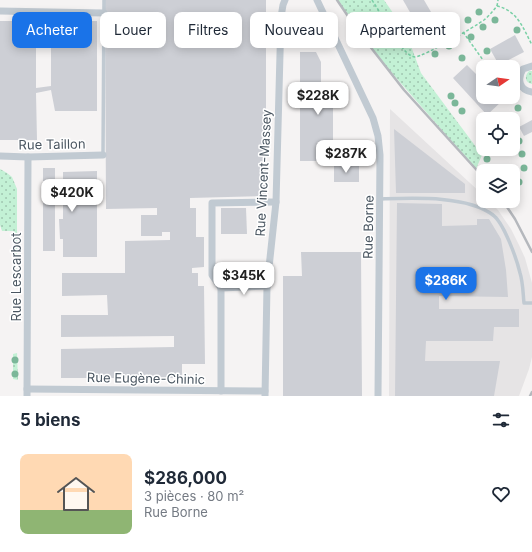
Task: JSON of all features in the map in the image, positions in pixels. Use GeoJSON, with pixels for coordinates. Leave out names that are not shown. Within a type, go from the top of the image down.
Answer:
{"type":"FeatureCollection","features":[{"type":"Feature","properties":{"kind":"street","name":"Rue Vincent-Massey"},"geometry":{"type":"LineString","coordinates":[[264,393],[267,286],[276,202],[281,17],[285,0]]}},
{"type":"Feature","properties":{"kind":"street","name":"Rue Borne"},"geometry":{"type":"LineString","coordinates":[[317,0],[373,118],[378,136],[380,155],[378,396]]}},
{"type":"Feature","properties":{"kind":"street"},"geometry":{"type":"LineString","coordinates":[[0,11],[100,13]]}},
{"type":"Feature","properties":{"kind":"street"},"geometry":{"type":"LineString","coordinates":[[532,66],[522,69],[519,79],[522,87],[526,91],[532,92]]}},
{"type":"Feature","properties":{"kind":"street","name":"Rue Taillon"},"geometry":{"type":"LineString","coordinates":[[0,156],[28,157],[103,155]]}},
{"type":"Feature","properties":{"kind":"street","name":"Rue Lescarbot"},"geometry":{"type":"LineString","coordinates":[[27,392],[28,157]]}},
{"type":"Feature","properties":{"kind":"street"},"geometry":{"type":"LineString","coordinates":[[220,391],[221,288],[212,275],[212,203],[276,202]]}},
{"type":"Feature","properties":{"kind":"street"},"geometry":{"type":"LineString","coordinates":[[221,288],[267,286]]}},
{"type":"Feature","properties":{"kind":"street","name":"Rue Eugène-Chinic"},"geometry":{"type":"LineString","coordinates":[[27,392],[220,391],[264,393]]}},
{"type":"Feature","properties":{"kind":"lane"},"geometry":{"type":"LineString","coordinates":[[104,0],[104,12]]}},
{"type":"Feature","properties":{"kind":"lane"},"geometry":{"type":"LineString","coordinates":[[103,155],[104,48]]}},
{"type":"Feature","properties":{"kind":"lane"},"geometry":{"type":"LineString","coordinates":[[380,199],[437,198],[479,207],[495,216],[504,230],[521,274],[524,303],[532,303]]}},
{"type":"Feature","properties":{"kind":"path"},"geometry":{"type":"LineString","coordinates":[[372,0],[401,46],[406,52],[418,57],[426,54],[485,20],[497,6],[498,0]]}},
{"type":"Feature","properties":{"kind":"path"},"geometry":{"type":"LineString","coordinates":[[497,6],[513,13],[532,45]]}},
{"type":"Feature","properties":{"kind":"path"},"geometry":{"type":"LineString","coordinates":[[463,32],[483,60]]}},
{"type":"Feature","properties":{"kind":"shaded area"},"geometry":{"type":"Polygon","coordinates":[[[390,109],[476,189],[476,208],[496,208],[511,229],[525,258],[532,283],[532,357],[519,396],[389,396],[390,109]]]}},
{"type":"Feature","properties":{"kind":"green space"},"geometry":{"type":"Polygon","coordinates":[[[337,0],[384,0],[392,12],[346,12],[346,13],[337,0]]]}},
{"type":"Feature","properties":{"kind":"green space"},"geometry":{"type":"Polygon","coordinates":[[[371,48],[412,48],[421,73],[476,147],[476,156],[482,156],[478,164],[476,164],[476,169],[371,48]]]}},
{"type":"Feature","properties":{"kind":"green space"},"geometry":{"type":"Polygon","coordinates":[[[529,71],[532,71],[532,84],[526,79],[526,75],[529,71]]]}},
{"type":"Feature","properties":{"kind":"green space"},"geometry":{"type":"Polygon","coordinates":[[[0,169],[12,177],[17,189],[17,258],[15,258],[14,232],[2,231],[0,225],[0,169]]]}},
{"type":"Feature","properties":{"kind":"green space"},"geometry":{"type":"Polygon","coordinates":[[[17,353],[18,380],[13,379],[13,354],[17,353]]]}},
{"type":"Feature","properties":{"kind":"building"},"geometry":{"type":"Polygon","coordinates":[[[105,0],[266,0],[266,12],[250,12],[250,48],[266,48],[266,196],[190,198],[190,208],[196,208],[196,237],[204,237],[204,267],[192,268],[192,273],[198,273],[198,286],[204,286],[205,364],[182,364],[182,378],[61,378],[61,349],[174,347],[174,336],[61,337],[61,315],[108,315],[107,295],[62,296],[62,273],[125,273],[125,241],[170,240],[170,232],[162,232],[162,236],[141,236],[141,215],[157,215],[157,208],[106,209],[105,48],[166,48],[166,12],[105,12],[105,0]]]}},
{"type":"Feature","properties":{"kind":"building"},"geometry":{"type":"Polygon","coordinates":[[[403,0],[424,0],[431,12],[410,12],[403,0]]]}},
{"type":"Feature","properties":{"kind":"building"},"geometry":{"type":"Polygon","coordinates":[[[0,21],[12,21],[12,48],[36,48],[36,88],[51,86],[51,48],[92,48],[92,21],[97,21],[97,111],[55,111],[51,90],[36,93],[37,140],[0,140],[0,21]]]}},
{"type":"Feature","properties":{"kind":"building"},"geometry":{"type":"Polygon","coordinates":[[[515,35],[524,52],[509,60],[496,60],[490,49],[515,35]]]}},
{"type":"Feature","properties":{"kind":"building"},"geometry":{"type":"Polygon","coordinates":[[[300,52],[316,52],[321,62],[321,87],[333,87],[333,142],[354,142],[354,161],[300,161],[300,52]]]}},
{"type":"Feature","properties":{"kind":"building"},"geometry":{"type":"Polygon","coordinates":[[[467,65],[476,74],[476,103],[453,78],[467,65]]]}},
{"type":"Feature","properties":{"kind":"building"},"geometry":{"type":"Polygon","coordinates":[[[477,104],[499,104],[490,112],[484,112],[477,104]]]}},
{"type":"Feature","properties":{"kind":"building"},"geometry":{"type":"Polygon","coordinates":[[[532,120],[532,132],[524,136],[520,126],[532,120]]]}},
{"type":"Feature","properties":{"kind":"building"},"geometry":{"type":"Polygon","coordinates":[[[394,129],[465,184],[465,193],[396,193],[394,129]]]}},
{"type":"Feature","properties":{"kind":"building"},"geometry":{"type":"Polygon","coordinates":[[[334,165],[359,165],[359,182],[334,182],[334,165]]]}},
{"type":"Feature","properties":{"kind":"building"},"geometry":{"type":"Polygon","coordinates":[[[43,168],[55,168],[55,199],[63,199],[63,172],[97,171],[97,257],[63,257],[63,239],[60,239],[59,219],[63,219],[63,204],[55,204],[55,251],[43,251],[43,168]]]}},
{"type":"Feature","properties":{"kind":"building"},"geometry":{"type":"Polygon","coordinates":[[[397,203],[442,204],[442,226],[477,225],[477,219],[489,219],[501,239],[506,270],[508,297],[439,296],[439,309],[519,309],[519,327],[494,327],[493,341],[426,341],[425,361],[500,361],[494,396],[395,396],[397,203]]]}},
{"type":"Feature","properties":{"kind":"building"},"geometry":{"type":"Polygon","coordinates":[[[221,208],[246,208],[247,234],[221,234],[221,208]]]}},
{"type":"Feature","properties":{"kind":"building"},"geometry":{"type":"Polygon","coordinates":[[[301,252],[361,252],[362,396],[283,396],[283,276],[302,276],[301,252]]]}},
{"type":"Feature","properties":{"kind":"railway"},"geometry":{"type":"LineString","coordinates":[[337,0],[358,31],[404,90],[476,169]]}},
{"type":"Feature","properties":{"kind":"railway"},"geometry":{"type":"LineString","coordinates":[[508,208],[532,252]]}},
{"type":"Feature","properties":{"kind":"railway"},"geometry":{"type":"LineString","coordinates":[[530,396],[532,392]]}}]}
